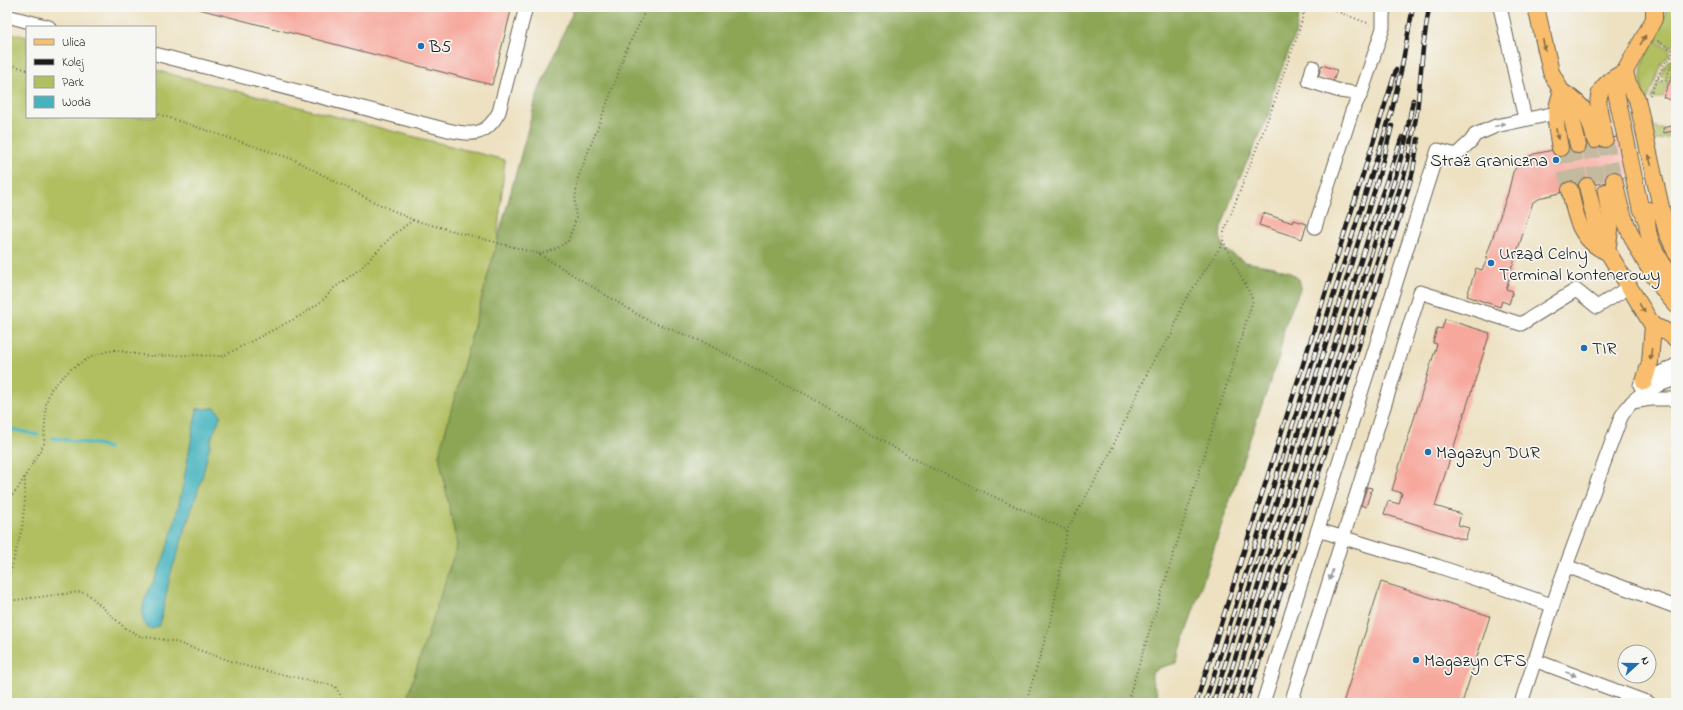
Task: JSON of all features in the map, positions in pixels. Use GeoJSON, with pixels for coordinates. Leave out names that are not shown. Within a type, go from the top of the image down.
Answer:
{"type":"FeatureCollection","features":[{"type":"Feature","properties":{"kind":"main road"},"geometry":{"type":"LineString","coordinates":[[1536,7],[1551,72],[1587,143]]}},
{"type":"Feature","properties":{"kind":"main road"},"geometry":{"type":"LineString","coordinates":[[1654,7],[1654,19],[1617,87],[1616,98],[1639,202],[1646,220],[1651,243],[1676,284]]}},
{"type":"Feature","properties":{"kind":"main road"},"geometry":{"type":"LineString","coordinates":[[1587,143],[1599,106],[1598,96],[1607,82],[1625,72]]}},
{"type":"Feature","properties":{"kind":"main road"},"geometry":{"type":"LineString","coordinates":[[1625,72],[1628,83],[1637,99],[1666,230],[1676,253]]}},
{"type":"Feature","properties":{"kind":"main road"},"geometry":{"type":"LineString","coordinates":[[1562,92],[1556,113],[1556,125],[1587,143]]}},
{"type":"Feature","properties":{"kind":"main road"},"geometry":{"type":"LineString","coordinates":[[1562,92],[1583,108],[1590,120],[1587,143]]}},
{"type":"Feature","properties":{"kind":"main road"},"geometry":{"type":"LineString","coordinates":[[1596,184],[1628,212],[1627,224],[1631,235],[1663,288],[1676,304]]}},
{"type":"Feature","properties":{"kind":"main road"},"geometry":{"type":"LineString","coordinates":[[1596,184],[1611,216],[1611,230],[1606,252]]}},
{"type":"Feature","properties":{"kind":"main road"},"geometry":{"type":"LineString","coordinates":[[1596,184],[1577,222],[1580,229],[1590,241],[1606,252],[1653,326],[1650,362],[1644,382]]}},
{"type":"Feature","properties":{"kind":"main road"},"geometry":{"type":"LineString","coordinates":[[1653,326],[1664,330],[1676,339]]}},
{"type":"Feature","properties":{"kind":"lane"},"geometry":{"type":"LineString","coordinates":[[156,54],[448,130],[461,133],[474,133],[484,130],[493,123],[499,112],[526,7]]}},
{"type":"Feature","properties":{"kind":"lane"},"geometry":{"type":"LineString","coordinates":[[1315,227],[1352,111],[1361,94],[1383,28],[1383,14],[1385,7]]}},
{"type":"Feature","properties":{"kind":"lane"},"geometry":{"type":"LineString","coordinates":[[1500,7],[1525,120]]}},
{"type":"Feature","properties":{"kind":"lane"},"geometry":{"type":"LineString","coordinates":[[7,16],[45,26]]}},
{"type":"Feature","properties":{"kind":"lane"},"geometry":{"type":"LineString","coordinates":[[1313,67],[1309,81],[1340,91],[1361,94]]}},
{"type":"Feature","properties":{"kind":"lane"},"geometry":{"type":"LineString","coordinates":[[1263,703],[1438,150],[1456,155],[1471,142],[1475,135],[1496,126],[1556,113]]}},
{"type":"Feature","properties":{"kind":"lane"},"geometry":{"type":"LineString","coordinates":[[1291,703],[1420,292],[1521,324],[1576,290],[1597,307],[1629,287]]}},
{"type":"Feature","properties":{"kind":"lane"},"geometry":{"type":"LineString","coordinates":[[1521,703],[1552,605],[1618,424],[1636,391],[1644,382],[1676,365]]}},
{"type":"Feature","properties":{"kind":"lane"},"geometry":{"type":"LineString","coordinates":[[1630,402],[1645,391],[1676,379]]}},
{"type":"Feature","properties":{"kind":"lane"},"geometry":{"type":"LineString","coordinates":[[1630,402],[1651,399],[1676,399]]}},
{"type":"Feature","properties":{"kind":"lane"},"geometry":{"type":"LineString","coordinates":[[1318,530],[1448,570],[1552,605]]}},
{"type":"Feature","properties":{"kind":"lane"},"geometry":{"type":"LineString","coordinates":[[1566,566],[1676,608]]}},
{"type":"Feature","properties":{"kind":"lane"},"geometry":{"type":"LineString","coordinates":[[1534,660],[1649,703]]}},
{"type":"Feature","properties":{"kind":"path"},"geometry":{"type":"LineString","coordinates":[[539,254],[556,249],[568,241],[576,219],[575,201],[578,178],[616,80],[625,52],[642,19],[646,7]]}},
{"type":"Feature","properties":{"kind":"path"},"geometry":{"type":"LineString","coordinates":[[1127,703],[1253,300],[1224,243],[1224,232],[1276,98],[1306,7]]}},
{"type":"Feature","properties":{"kind":"path"},"geometry":{"type":"LineString","coordinates":[[1303,14],[1314,7]]}},
{"type":"Feature","properties":{"kind":"path"},"geometry":{"type":"LineString","coordinates":[[1325,7],[1383,28]]}},
{"type":"Feature","properties":{"kind":"path"},"geometry":{"type":"LineString","coordinates":[[1646,34],[1674,51]]}},
{"type":"Feature","properties":{"kind":"path"},"geometry":{"type":"LineString","coordinates":[[1648,99],[1664,63],[1671,58],[1676,46]]}},
{"type":"Feature","properties":{"kind":"path"},"geometry":{"type":"LineString","coordinates":[[1658,78],[1665,81],[1666,80],[1676,55]]}},
{"type":"Feature","properties":{"kind":"path"},"geometry":{"type":"LineString","coordinates":[[7,63],[26,70]]}},
{"type":"Feature","properties":{"kind":"path"},"geometry":{"type":"LineString","coordinates":[[156,113],[295,160],[368,199],[413,220],[539,254],[645,319],[700,342],[807,395],[887,444],[927,466],[1067,530]]}},
{"type":"Feature","properties":{"kind":"path"},"geometry":{"type":"LineString","coordinates":[[7,500],[17,490],[44,444],[46,403],[51,389],[71,369],[89,358],[104,352],[115,350],[147,356],[189,354],[223,356],[300,316],[321,302],[334,288],[360,269],[392,236],[413,220]]}},
{"type":"Feature","properties":{"kind":"path"},"geometry":{"type":"LineString","coordinates":[[1026,703],[1052,616],[1067,530],[1106,462],[1152,361],[1172,334],[1182,305],[1224,243]]}},
{"type":"Feature","properties":{"kind":"path"},"geometry":{"type":"LineString","coordinates":[[7,608],[8,581],[22,528],[25,500],[25,476]]}},
{"type":"Feature","properties":{"kind":"path"},"geometry":{"type":"LineString","coordinates":[[8,601],[80,592],[88,594],[125,628],[140,636],[172,641],[248,667],[335,686],[345,703]]}},
{"type":"Feature","properties":{"kind":"green space"},"geometry":{"type":"Polygon","coordinates":[[[575,7],[1308,7],[1307,10],[1301,13],[1298,19],[1295,36],[1273,91],[1271,108],[1268,117],[1235,188],[1220,236],[1224,249],[1245,262],[1274,267],[1289,272],[1299,279],[1301,287],[1285,325],[1279,357],[1253,430],[1176,663],[1159,668],[1152,673],[1152,680],[1161,703],[404,703],[407,698],[457,545],[439,455],[538,92],[575,7]]]}},
{"type":"Feature","properties":{"kind":"green space"},"geometry":{"type":"Polygon","coordinates":[[[1667,7],[1676,7],[1676,40],[1672,48],[1655,38],[1663,21],[1667,7]]]}},
{"type":"Feature","properties":{"kind":"green space"},"geometry":{"type":"Polygon","coordinates":[[[7,32],[26,37],[26,118],[156,118],[156,70],[505,160],[497,242],[439,455],[457,545],[407,698],[404,703],[7,703],[7,32]]]}},
{"type":"Feature","properties":{"kind":"green space"},"geometry":{"type":"Polygon","coordinates":[[[1656,41],[1671,51],[1669,56],[1663,61],[1647,100],[1644,101],[1641,85],[1643,64],[1648,49],[1652,42],[1654,44],[1656,41]]]}},
{"type":"Feature","properties":{"kind":"green space"},"geometry":{"type":"Polygon","coordinates":[[[1671,60],[1676,61],[1676,67],[1663,97],[1651,99],[1658,82],[1666,83],[1667,80],[1661,76],[1666,64],[1671,60]]]}},
{"type":"Feature","properties":{"kind":"green space"},"geometry":{"type":"Polygon","coordinates":[[[1676,125],[1676,136],[1653,141],[1651,128],[1657,127],[1658,130],[1663,128],[1664,133],[1673,131],[1672,126],[1676,125]]]}},
{"type":"Feature","properties":{"kind":"water"},"geometry":{"type":"Polygon","coordinates":[[[215,408],[221,415],[212,436],[202,478],[170,576],[160,625],[152,629],[145,626],[143,618],[143,604],[158,572],[172,532],[182,491],[197,409],[215,408]]]}},
{"type":"Feature","properties":{"kind":"building","name":"B5"},"geometry":{"type":"Polygon","coordinates":[[[191,7],[512,7],[492,85],[191,7]]]}},
{"type":"Feature","properties":{"kind":"building"},"geometry":{"type":"Polygon","coordinates":[[[1322,65],[1337,70],[1333,82],[1318,77],[1322,65]]]}},
{"type":"Feature","properties":{"kind":"building"},"geometry":{"type":"Polygon","coordinates":[[[1676,67],[1676,103],[1663,97],[1676,67]]]}},
{"type":"Feature","properties":{"kind":"building"},"geometry":{"type":"Polygon","coordinates":[[[1672,126],[1673,131],[1664,133],[1663,128],[1672,126]]]}},
{"type":"Feature","properties":{"kind":"building"},"geometry":{"type":"Polygon","coordinates":[[[1622,136],[1631,176],[1543,197],[1533,202],[1512,265],[1512,270],[1506,289],[1513,291],[1509,304],[1502,301],[1500,307],[1467,296],[1476,268],[1482,270],[1488,257],[1486,257],[1508,193],[1513,172],[1521,160],[1534,154],[1622,136]]]}},
{"type":"Feature","properties":{"kind":"building"},"geometry":{"type":"Polygon","coordinates":[[[1263,213],[1293,223],[1294,220],[1307,224],[1302,239],[1259,225],[1263,213]]]}},
{"type":"Feature","properties":{"kind":"building","name":"Magazyn DUR"},"geometry":{"type":"Polygon","coordinates":[[[1445,319],[1490,333],[1435,506],[1461,514],[1458,525],[1469,528],[1465,540],[1384,514],[1388,501],[1399,504],[1402,493],[1392,490],[1437,344],[1433,343],[1437,328],[1442,329],[1445,319]]]}},
{"type":"Feature","properties":{"kind":"building"},"geometry":{"type":"Polygon","coordinates":[[[1367,487],[1372,488],[1366,507],[1361,505],[1367,487]]]}},
{"type":"Feature","properties":{"kind":"building","name":"Magazyn CFS"},"geometry":{"type":"Polygon","coordinates":[[[1381,582],[1490,616],[1462,703],[1343,703],[1381,582]]]}},
{"type":"Feature","properties":{"kind":"waterway"},"geometry":{"type":"LineString","coordinates":[[7,428],[38,435]]}},
{"type":"Feature","properties":{"kind":"waterway"},"geometry":{"type":"LineString","coordinates":[[53,438],[101,445],[108,448]]}},
{"type":"Feature","properties":{"kind":"tunnel"},"geometry":{"type":"LineString","coordinates":[[1605,139],[1614,180]]}},
{"type":"Feature","properties":{"kind":"tunnel"},"geometry":{"type":"LineString","coordinates":[[1589,143],[1598,184]]}},
{"type":"Feature","properties":{"kind":"tunnel"},"geometry":{"type":"LineString","coordinates":[[1572,146],[1581,188]]}},
{"type":"Feature","properties":{"kind":"tunnel"},"geometry":{"type":"LineString","coordinates":[[1560,148],[1570,190]]}},
{"type":"Feature","properties":{"kind":"railway"},"geometry":{"type":"LineString","coordinates":[[1205,703],[1392,110],[1413,7]]}},
{"type":"Feature","properties":{"kind":"railway"},"geometry":{"type":"LineString","coordinates":[[1238,703],[1407,166],[1417,112],[1423,48],[1429,7]]}},
{"type":"Feature","properties":{"kind":"railway"},"geometry":{"type":"LineString","coordinates":[[1196,703],[1396,70]]}},
{"type":"Feature","properties":{"kind":"railway"},"geometry":{"type":"LineString","coordinates":[[1229,703],[1397,172],[1405,143],[1413,100]]}},
{"type":"Feature","properties":{"kind":"railway"},"geometry":{"type":"LineString","coordinates":[[1213,703],[1378,179],[1392,126]]}},
{"type":"Feature","properties":{"kind":"railway"},"geometry":{"type":"LineString","coordinates":[[1221,703],[1382,194],[1402,137]]}},
{"type":"Feature","properties":{"kind":"railway"},"geometry":{"type":"LineString","coordinates":[[1246,703],[1405,200],[1413,171],[1418,139]]}},
{"type":"Feature","properties":{"kind":"place","name":"B5"},"geometry":{"type":"Point","coordinates":[421,46]}},
{"type":"Feature","properties":{"kind":"place","name":"Straż Graniczna"},"geometry":{"type":"Point","coordinates":[1556,160]}},
{"type":"Feature","properties":{"kind":"place","name":"Urząd Celny Terminal kontenerowy"},"geometry":{"type":"Point","coordinates":[1491,263]}},
{"type":"Feature","properties":{"kind":"place","name":"TIR"},"geometry":{"type":"Point","coordinates":[1584,348]}},
{"type":"Feature","properties":{"kind":"place","name":"Magazyn DUR"},"geometry":{"type":"Point","coordinates":[1428,452]}},
{"type":"Feature","properties":{"kind":"place","name":"Magazyn CFS"},"geometry":{"type":"Point","coordinates":[1416,660]}}]}
